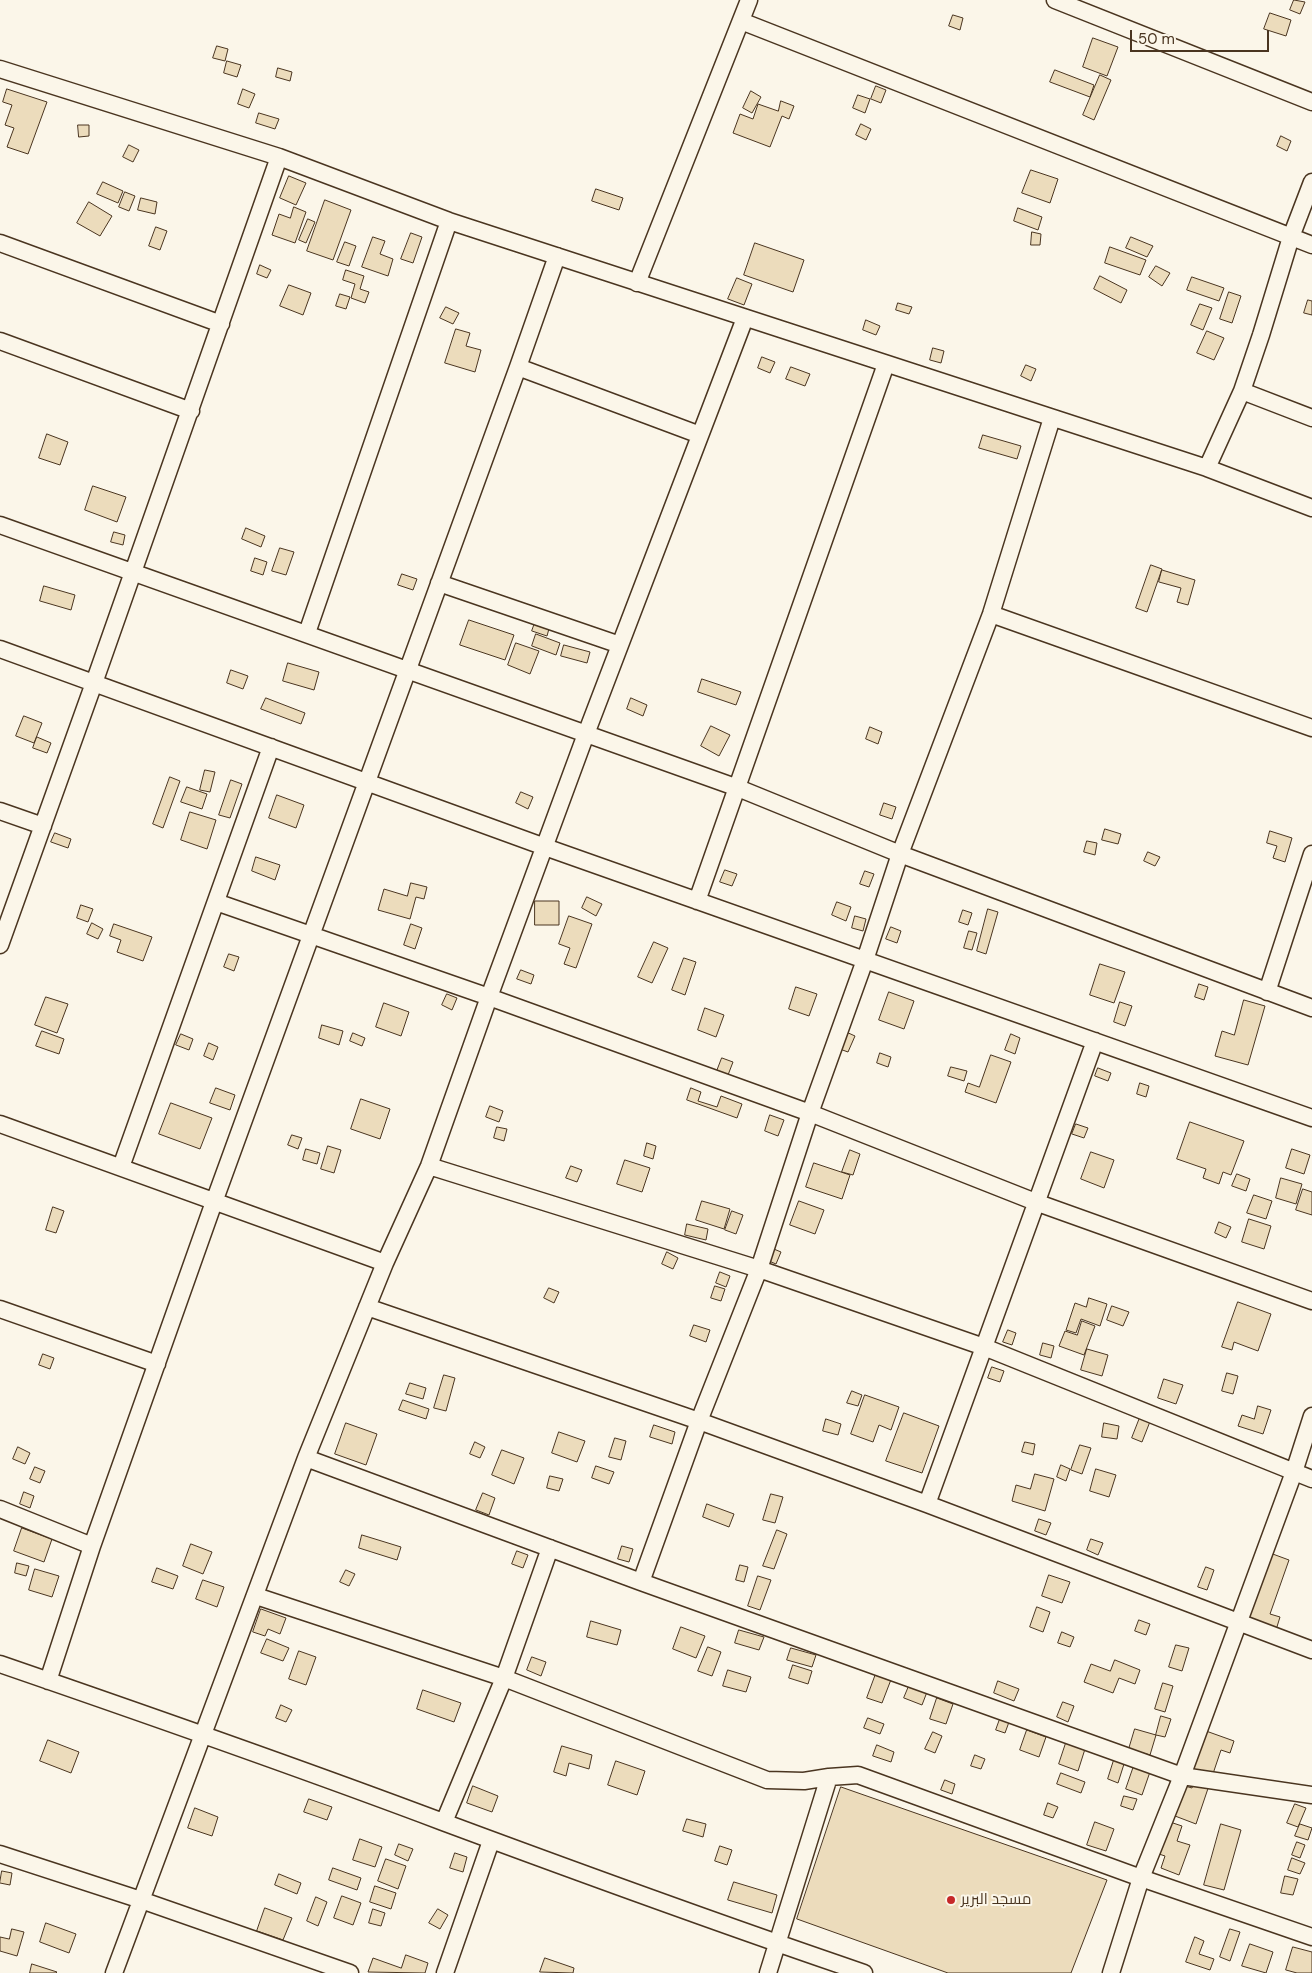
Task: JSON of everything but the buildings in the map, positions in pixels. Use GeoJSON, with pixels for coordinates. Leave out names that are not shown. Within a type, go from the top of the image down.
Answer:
{"type":"FeatureCollection","features":[{"type":"Feature","properties":{"kind":"street"},"geometry":{"type":"LineString","coordinates":[[637,282],[749,0]]}},
{"type":"Feature","properties":{"kind":"street"},"geometry":{"type":"LineString","coordinates":[[1055,0],[1312,102]]}},
{"type":"Feature","properties":{"kind":"street"},"geometry":{"type":"LineString","coordinates":[[741,21],[1312,245]]}},
{"type":"Feature","properties":{"kind":"street"},"geometry":{"type":"LineString","coordinates":[[0,69],[280,157],[450,220],[1207,468],[1312,508]]}},
{"type":"Feature","properties":{"kind":"street"},"geometry":{"type":"LineString","coordinates":[[0,945],[134,573],[280,157]]}},
{"type":"Feature","properties":{"kind":"street"},"geometry":{"type":"LineString","coordinates":[[1207,468],[1242,390],[1262,335],[1290,237],[1312,182]]}},
{"type":"Feature","properties":{"kind":"street"},"geometry":{"type":"LineString","coordinates":[[307,633],[450,220]]}},
{"type":"Feature","properties":{"kind":"street"},"geometry":{"type":"LineString","coordinates":[[0,242],[221,324]]}},
{"type":"Feature","properties":{"kind":"street"},"geometry":{"type":"LineString","coordinates":[[48,1681],[92,1546],[214,1202],[557,256]]}},
{"type":"Feature","properties":{"kind":"street"},"geometry":{"type":"LineString","coordinates":[[114,1973],[306,1458],[385,1263],[428,1166],[586,734],[745,318]]}},
{"type":"Feature","properties":{"kind":"street"},"geometry":{"type":"LineString","coordinates":[[0,341],[191,411]]}},
{"type":"Feature","properties":{"kind":"street"},"geometry":{"type":"LineString","coordinates":[[697,901],[886,364]]}},
{"type":"Feature","properties":{"kind":"street"},"geometry":{"type":"LineString","coordinates":[[518,367],[700,435]]}},
{"type":"Feature","properties":{"kind":"street"},"geometry":{"type":"LineString","coordinates":[[1242,390],[1312,418]]}},
{"type":"Feature","properties":{"kind":"street"},"geometry":{"type":"LineString","coordinates":[[641,1582],[699,1421],[760,1269],[810,1113],[900,854],[991,614],[1052,418]]}},
{"type":"Feature","properties":{"kind":"street"},"geometry":{"type":"LineString","coordinates":[[0,525],[738,788],[900,854],[1312,1008]]}},
{"type":"Feature","properties":{"kind":"street"},"geometry":{"type":"LineString","coordinates":[[439,583],[620,645]]}},
{"type":"Feature","properties":{"kind":"street"},"geometry":{"type":"LineString","coordinates":[[991,614],[1312,728]]}},
{"type":"Feature","properties":{"kind":"street"},"geometry":{"type":"LineString","coordinates":[[0,649],[545,847],[1312,1118]]}},
{"type":"Feature","properties":{"kind":"street"},"geometry":{"type":"LineString","coordinates":[[121,1167],[272,747]]}},
{"type":"Feature","properties":{"kind":"street"},"geometry":{"type":"LineString","coordinates":[[0,811],[43,826]]}},
{"type":"Feature","properties":{"kind":"street"},"geometry":{"type":"LineString","coordinates":[[1267,992],[1312,854]]}},
{"type":"Feature","properties":{"kind":"street"},"geometry":{"type":"LineString","coordinates":[[216,902],[489,997],[810,1113],[1038,1203],[1312,1301]]}},
{"type":"Feature","properties":{"kind":"street"},"geometry":{"type":"LineString","coordinates":[[927,1504],[1038,1203],[1095,1041]]}},
{"type":"Feature","properties":{"kind":"street"},"geometry":{"type":"LineString","coordinates":[[0,1124],[385,1263]]}},
{"type":"Feature","properties":{"kind":"street"},"geometry":{"type":"LineString","coordinates":[[428,1166],[760,1269],[984,1347],[1312,1479]]}},
{"type":"Feature","properties":{"kind":"street"},"geometry":{"type":"LineString","coordinates":[[367,1307],[699,1421],[927,1504],[1312,1650]]}},
{"type":"Feature","properties":{"kind":"street"},"geometry":{"type":"LineString","coordinates":[[0,1309],[157,1364]]}},
{"type":"Feature","properties":{"kind":"street"},"geometry":{"type":"LineString","coordinates":[[1111,1973],[1141,1878],[1182,1776],[1294,1472],[1312,1416]]}},
{"type":"Feature","properties":{"kind":"street"},"geometry":{"type":"LineString","coordinates":[[306,1458],[641,1582],[1182,1776],[1312,1796]]}},
{"type":"Feature","properties":{"kind":"street"},"geometry":{"type":"LineString","coordinates":[[0,1509],[92,1546]]}},
{"type":"Feature","properties":{"kind":"street"},"geometry":{"type":"LineString","coordinates":[[444,1822],[504,1678],[550,1548]]}},
{"type":"Feature","properties":{"kind":"street"},"geometry":{"type":"LineString","coordinates":[[256,1596],[504,1678],[767,1780],[804,1781],[829,1777],[858,1776],[1141,1878],[1312,1937]]}},
{"type":"Feature","properties":{"kind":"street"},"geometry":{"type":"LineString","coordinates":[[0,1664],[203,1735],[777,1944],[864,1973]]}},
{"type":"Feature","properties":{"kind":"street"},"geometry":{"type":"LineString","coordinates":[[768,1973],[829,1777]]}},
{"type":"Feature","properties":{"kind":"street"},"geometry":{"type":"LineString","coordinates":[[445,1973],[491,1841]]}},
{"type":"Feature","properties":{"kind":"street"},"geometry":{"type":"LineString","coordinates":[[0,1854],[142,1900],[350,1973]]}},
{"type":"Feature","properties":{"kind":"place","name":"مسجد البرير"},"geometry":{"type":"Point","coordinates":[951,1900]}}]}
